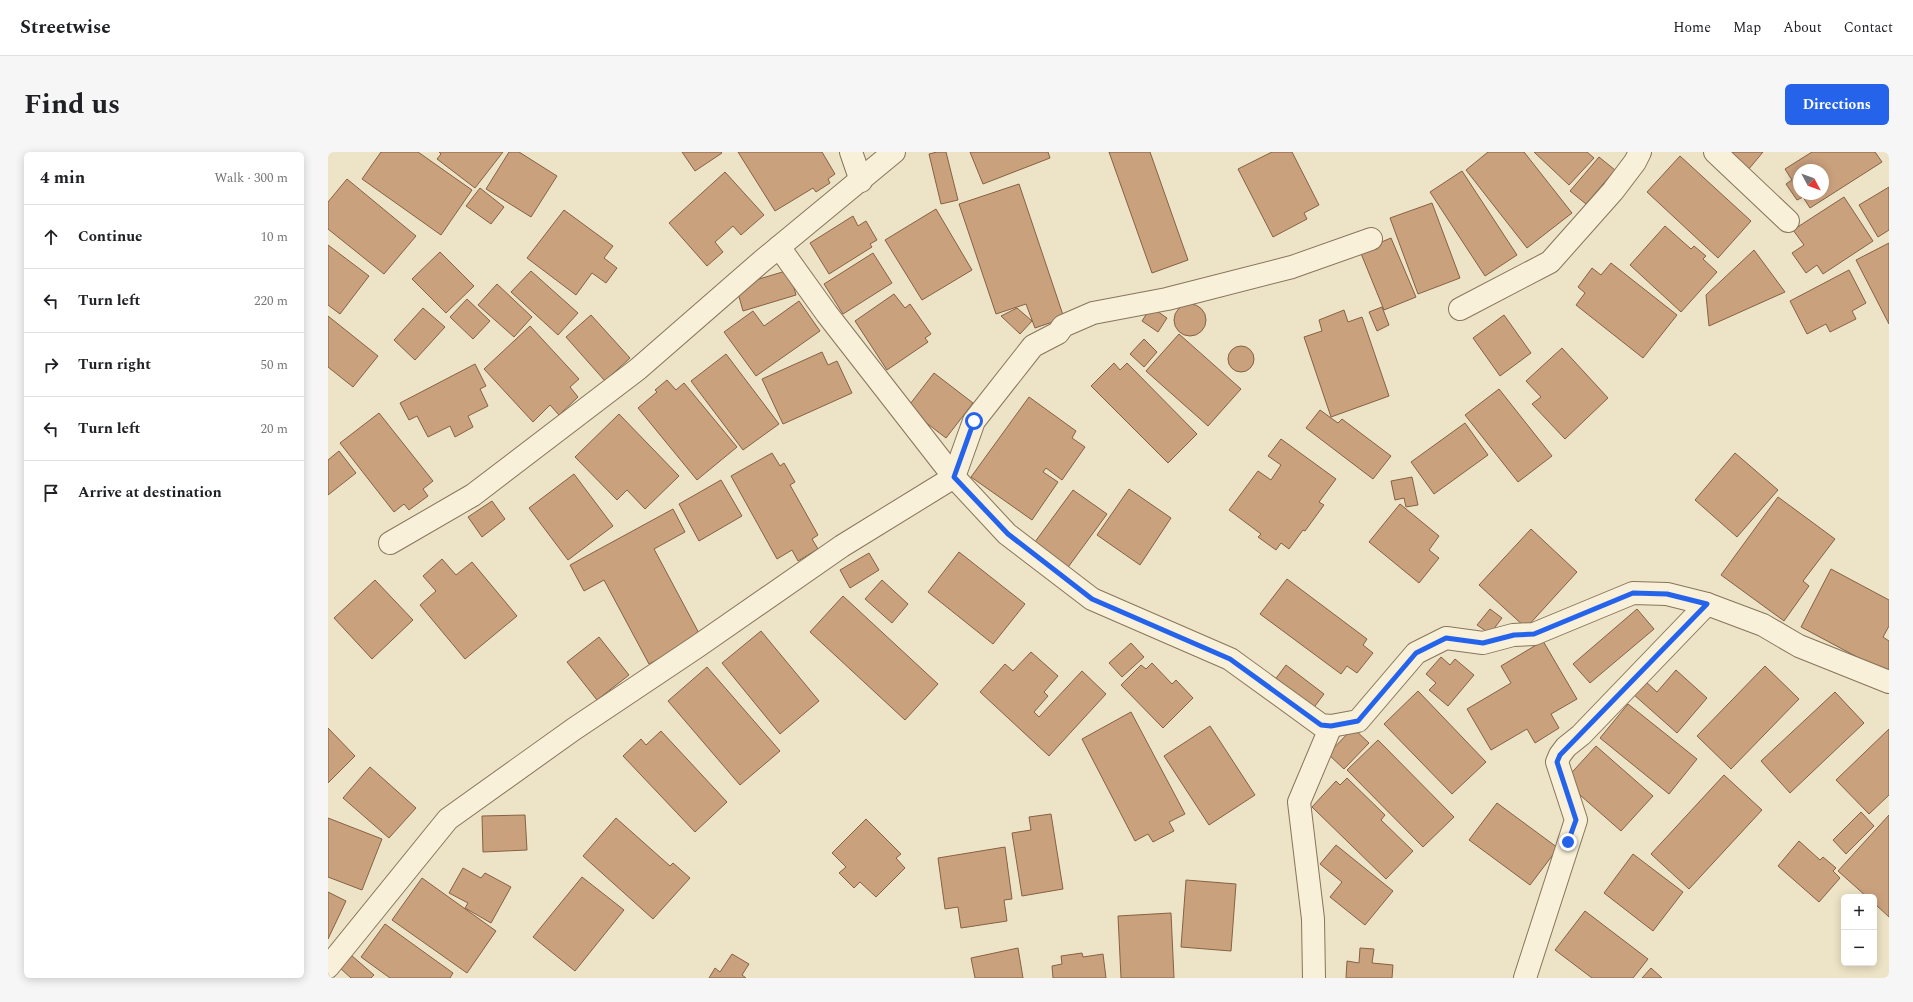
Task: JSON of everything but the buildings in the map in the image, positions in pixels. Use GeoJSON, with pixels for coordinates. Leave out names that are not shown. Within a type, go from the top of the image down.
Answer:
{"type":"FeatureCollection","features":[{"type":"Feature","properties":{"kind":"street"},"geometry":{"type":"LineString","coordinates":[[851,152],[861,181]]}},
{"type":"Feature","properties":{"kind":"street"},"geometry":{"type":"LineString","coordinates":[[390,543],[473,495],[638,369],[779,247],[861,181],[894,152]]}},
{"type":"Feature","properties":{"kind":"street"},"geometry":{"type":"LineString","coordinates":[[1460,309],[1550,262],[1613,191],[1635,162],[1640,152]]}},
{"type":"Feature","properties":{"kind":"street"},"geometry":{"type":"LineString","coordinates":[[1715,152],[1788,221]]}},
{"type":"Feature","properties":{"kind":"street"},"geometry":{"type":"LineString","coordinates":[[328,967],[448,819],[574,729],[698,646],[842,546],[954,477],[974,421],[1033,346],[1058,333],[1063,326],[1093,313],[1167,299],[1292,267],[1371,238]]}},
{"type":"Feature","properties":{"kind":"street"},"geometry":{"type":"LineString","coordinates":[[779,247],[828,314],[954,477],[1008,534],[1092,599],[1230,659],[1321,725],[1331,726],[1358,721],[1416,653],[1446,638],[1483,643],[1514,635],[1534,634],[1633,593],[1667,594],[1707,604],[1763,626],[1799,646],[1889,682]]}},
{"type":"Feature","properties":{"kind":"street"},"geometry":{"type":"LineString","coordinates":[[1525,978],[1576,820],[1557,762],[1560,755],[1707,604]]}},
{"type":"Feature","properties":{"kind":"street"},"geometry":{"type":"LineString","coordinates":[[1314,978],[1314,919],[1299,802],[1331,726]]}},
{"type":"Feature","properties":{"kind":"route"},"geometry":{"type":"LineString","coordinates":[[974,421],[954,477],[1008,534],[1092,599],[1230,659],[1321,725],[1331,726],[1358,721],[1416,653],[1446,638],[1483,643],[1514,635],[1534,634],[1633,593],[1667,594],[1707,604],[1580,735],[1566,747],[1560,755],[1557,762],[1576,820],[1568,842]]}}]}
